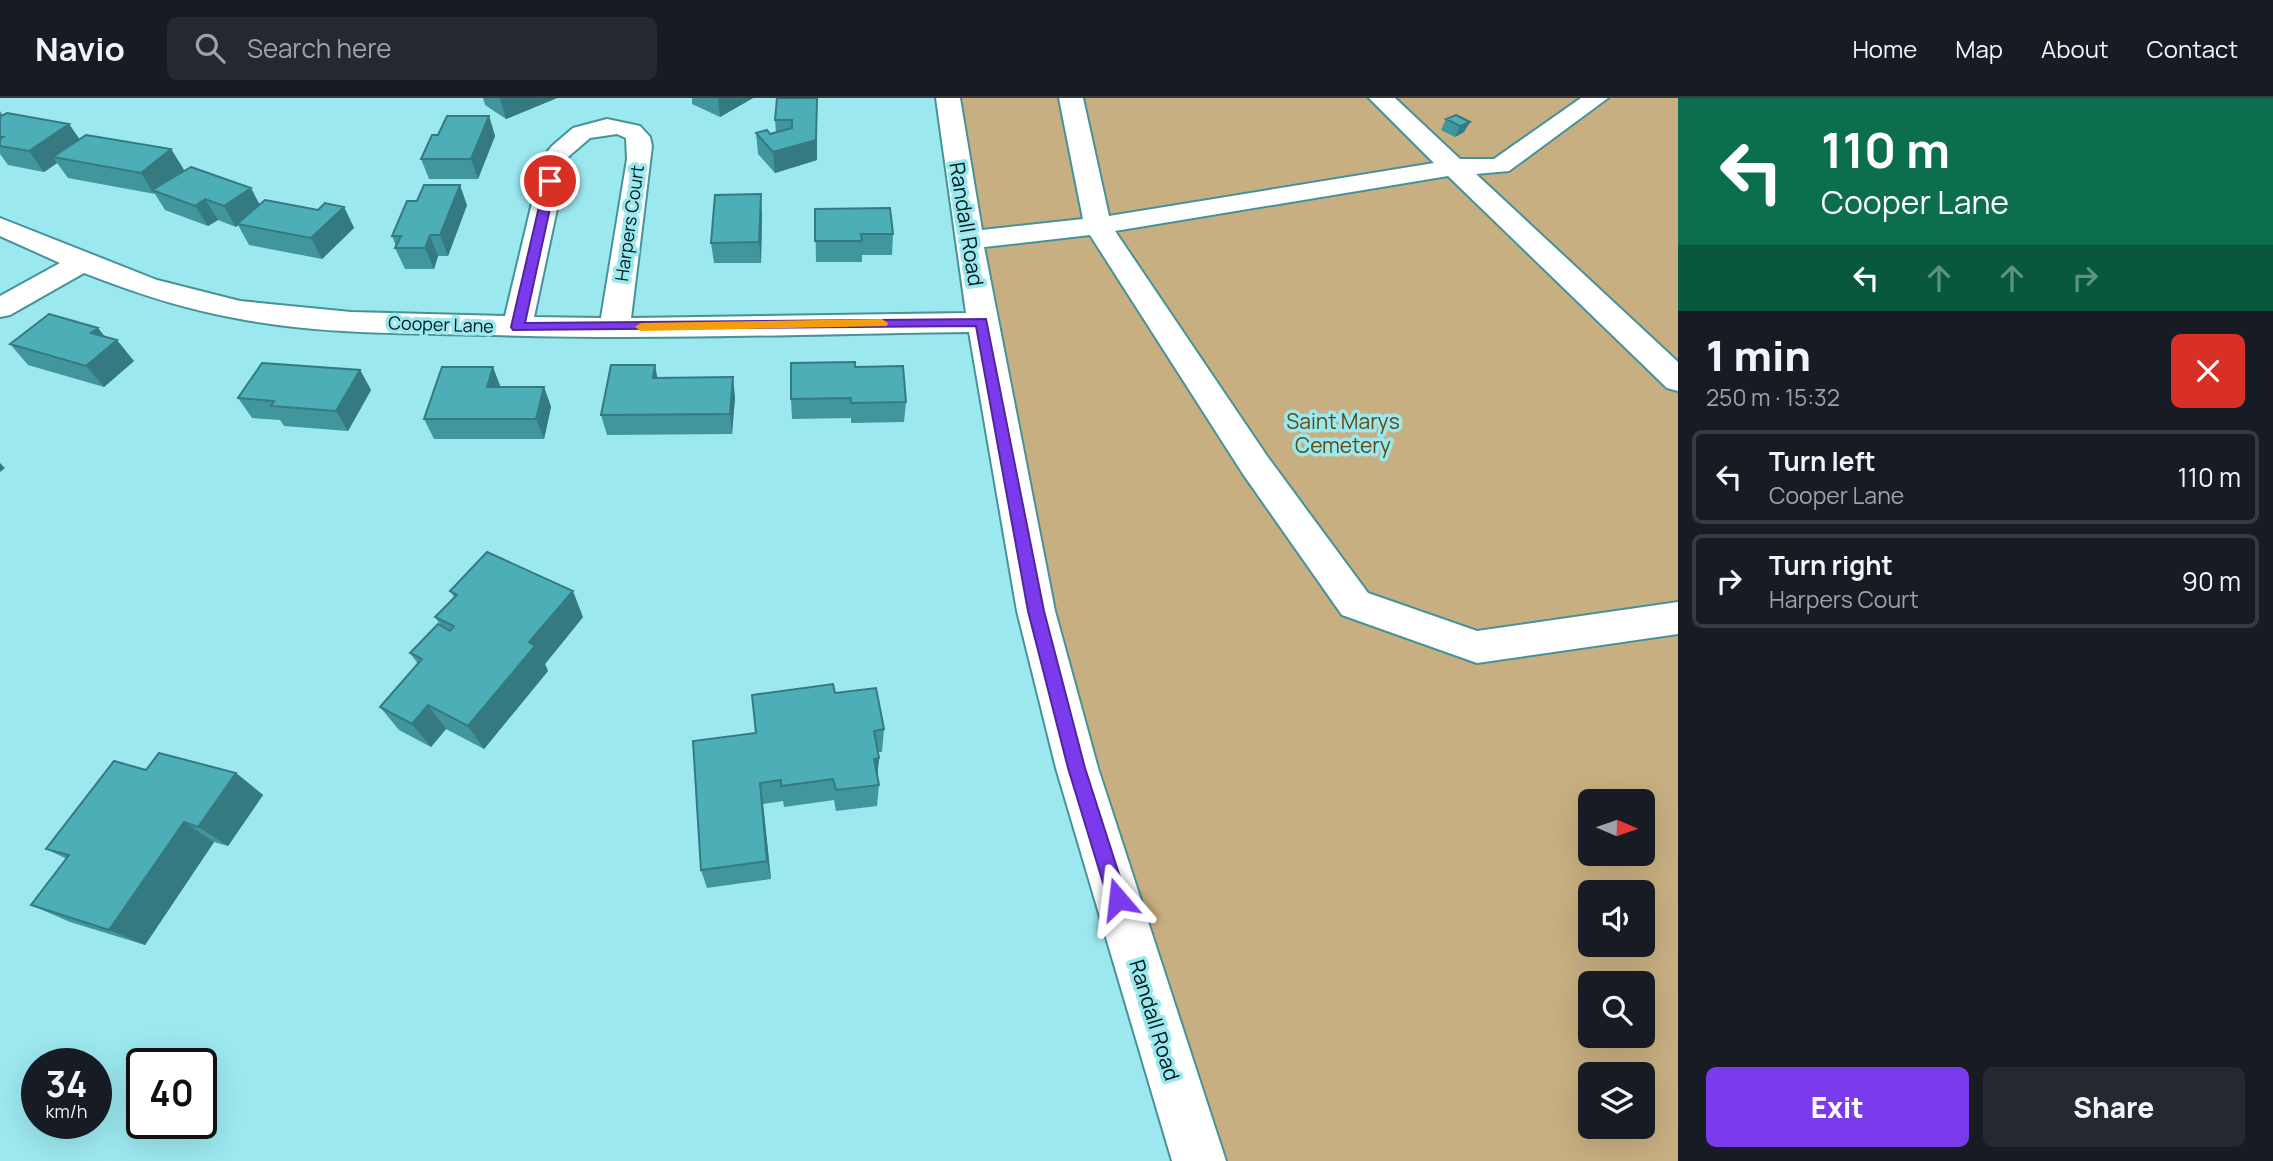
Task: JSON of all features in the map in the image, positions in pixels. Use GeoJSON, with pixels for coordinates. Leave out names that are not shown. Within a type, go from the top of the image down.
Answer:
{"type":"FeatureCollection","features":[{"type":"Feature","properties":{"kind":"street","name":"Randall Road"},"geometry":{"type":"LineString","coordinates":[[948,98],[982,322],[1036,611],[1077,768],[1199,1161]]}},
{"type":"Feature","properties":{"kind":"street"},"geometry":{"type":"LineString","coordinates":[[1071,98],[1098,226],[1255,465],[1355,604],[1477,647],[1678,618]]}},
{"type":"Feature","properties":{"kind":"street"},"geometry":{"type":"LineString","coordinates":[[1381,98],[1678,380]]}},
{"type":"Feature","properties":{"kind":"street"},"geometry":{"type":"LineString","coordinates":[[969,240],[1098,226],[1455,167],[1500,166],[1596,98]]}},
{"type":"Feature","properties":{"kind":"street","name":"Harpers Court"},"geometry":{"type":"LineString","coordinates":[[517,327],[556,157],[567,141],[586,131],[619,127],[635,133],[639,140],[638,173],[622,261],[615,327]]}},
{"type":"Feature","properties":{"kind":"street","name":"Cooper Lane"},"geometry":{"type":"LineString","coordinates":[[0,226],[80,263],[158,290],[239,310],[333,321],[517,327],[982,322]]}},
{"type":"Feature","properties":{"kind":"street"},"geometry":{"type":"LineString","coordinates":[[0,308],[80,263]]}},
{"type":"Feature","properties":{"kind":"green space","name":"Saint Marys Cemetery"},"geometry":{"type":"Polygon","coordinates":[[[948,98],[1678,98],[1678,1161],[1199,1161],[1077,768],[948,98]]]}},
{"type":"Feature","properties":{"kind":"building"},"geometry":{"type":"Polygon","coordinates":[[[777,98],[817,98],[816,140],[773,152],[756,133],[767,130],[770,134],[792,128],[792,120],[775,120],[777,98]]]}},
{"type":"Feature","properties":{"kind":"building"},"geometry":{"type":"Polygon","coordinates":[[[7,113],[69,124],[29,151],[0,146],[0,139],[3,137],[0,137],[0,117],[7,113]]]}},
{"type":"Feature","properties":{"kind":"building"},"geometry":{"type":"Polygon","coordinates":[[[1456,115],[1470,122],[1460,126],[1446,119],[1456,115]]]}},
{"type":"Feature","properties":{"kind":"building"},"geometry":{"type":"Polygon","coordinates":[[[447,116],[489,116],[471,159],[421,159],[432,135],[438,135],[447,116]]]}},
{"type":"Feature","properties":{"kind":"building"},"geometry":{"type":"Polygon","coordinates":[[[86,135],[171,149],[141,173],[53,157],[86,135]]]}},
{"type":"Feature","properties":{"kind":"building"},"geometry":{"type":"Polygon","coordinates":[[[191,167],[251,188],[224,206],[205,199],[195,206],[152,190],[191,167]]]}},
{"type":"Feature","properties":{"kind":"building"},"geometry":{"type":"Polygon","coordinates":[[[424,185],[460,185],[440,235],[430,235],[425,248],[395,248],[401,236],[392,236],[407,201],[417,201],[424,185]]]}},
{"type":"Feature","properties":{"kind":"building"},"geometry":{"type":"Polygon","coordinates":[[[761,194],[759,242],[711,243],[715,195],[761,194]]]}},
{"type":"Feature","properties":{"kind":"building"},"geometry":{"type":"Polygon","coordinates":[[[265,200],[318,210],[325,203],[344,207],[311,238],[237,224],[265,200]]]}},
{"type":"Feature","properties":{"kind":"building"},"geometry":{"type":"Polygon","coordinates":[[[890,208],[893,234],[861,234],[862,241],[815,241],[815,209],[890,208]]]}},
{"type":"Feature","properties":{"kind":"building"},"geometry":{"type":"Polygon","coordinates":[[[49,314],[98,328],[91,333],[117,340],[86,366],[10,344],[49,314]]]}},
{"type":"Feature","properties":{"kind":"building"},"geometry":{"type":"Polygon","coordinates":[[[855,362],[855,367],[903,366],[906,402],[851,403],[851,398],[791,399],[791,363],[855,362]]]}},
{"type":"Feature","properties":{"kind":"building"},"geometry":{"type":"Polygon","coordinates":[[[262,363],[360,370],[336,411],[271,406],[274,401],[238,398],[262,363]]]}},
{"type":"Feature","properties":{"kind":"building"},"geometry":{"type":"Polygon","coordinates":[[[611,365],[655,365],[653,378],[733,377],[730,414],[601,415],[611,365]]]}},
{"type":"Feature","properties":{"kind":"building"},"geometry":{"type":"Polygon","coordinates":[[[442,367],[493,367],[487,387],[544,387],[536,419],[424,419],[442,367]]]}},
{"type":"Feature","properties":{"kind":"building"},"geometry":{"type":"Polygon","coordinates":[[[487,552],[573,591],[529,642],[535,646],[468,726],[428,705],[412,724],[380,707],[422,659],[410,653],[438,624],[450,631],[454,626],[435,617],[457,595],[450,591],[487,552]]]}},
{"type":"Feature","properties":{"kind":"building"},"geometry":{"type":"Polygon","coordinates":[[[833,684],[835,693],[876,688],[884,729],[874,731],[879,758],[874,759],[879,785],[836,790],[833,779],[781,786],[781,780],[760,783],[767,861],[701,870],[693,741],[756,733],[752,695],[833,684]]]}},
{"type":"Feature","properties":{"kind":"building"},"geometry":{"type":"Polygon","coordinates":[[[159,753],[236,773],[198,827],[184,822],[109,930],[31,905],[69,855],[46,849],[114,761],[146,770],[159,753]]]}},
{"type":"Feature","properties":{"kind":"slow traffic"},"geometry":{"type":"LineString","coordinates":[[641,327],[882,323]]}},
{"type":"Feature","properties":{"kind":"route"},"geometry":{"type":"LineString","coordinates":[[550,181],[517,327],[982,322],[1036,611],[1077,768],[1118,899]]}}]}
